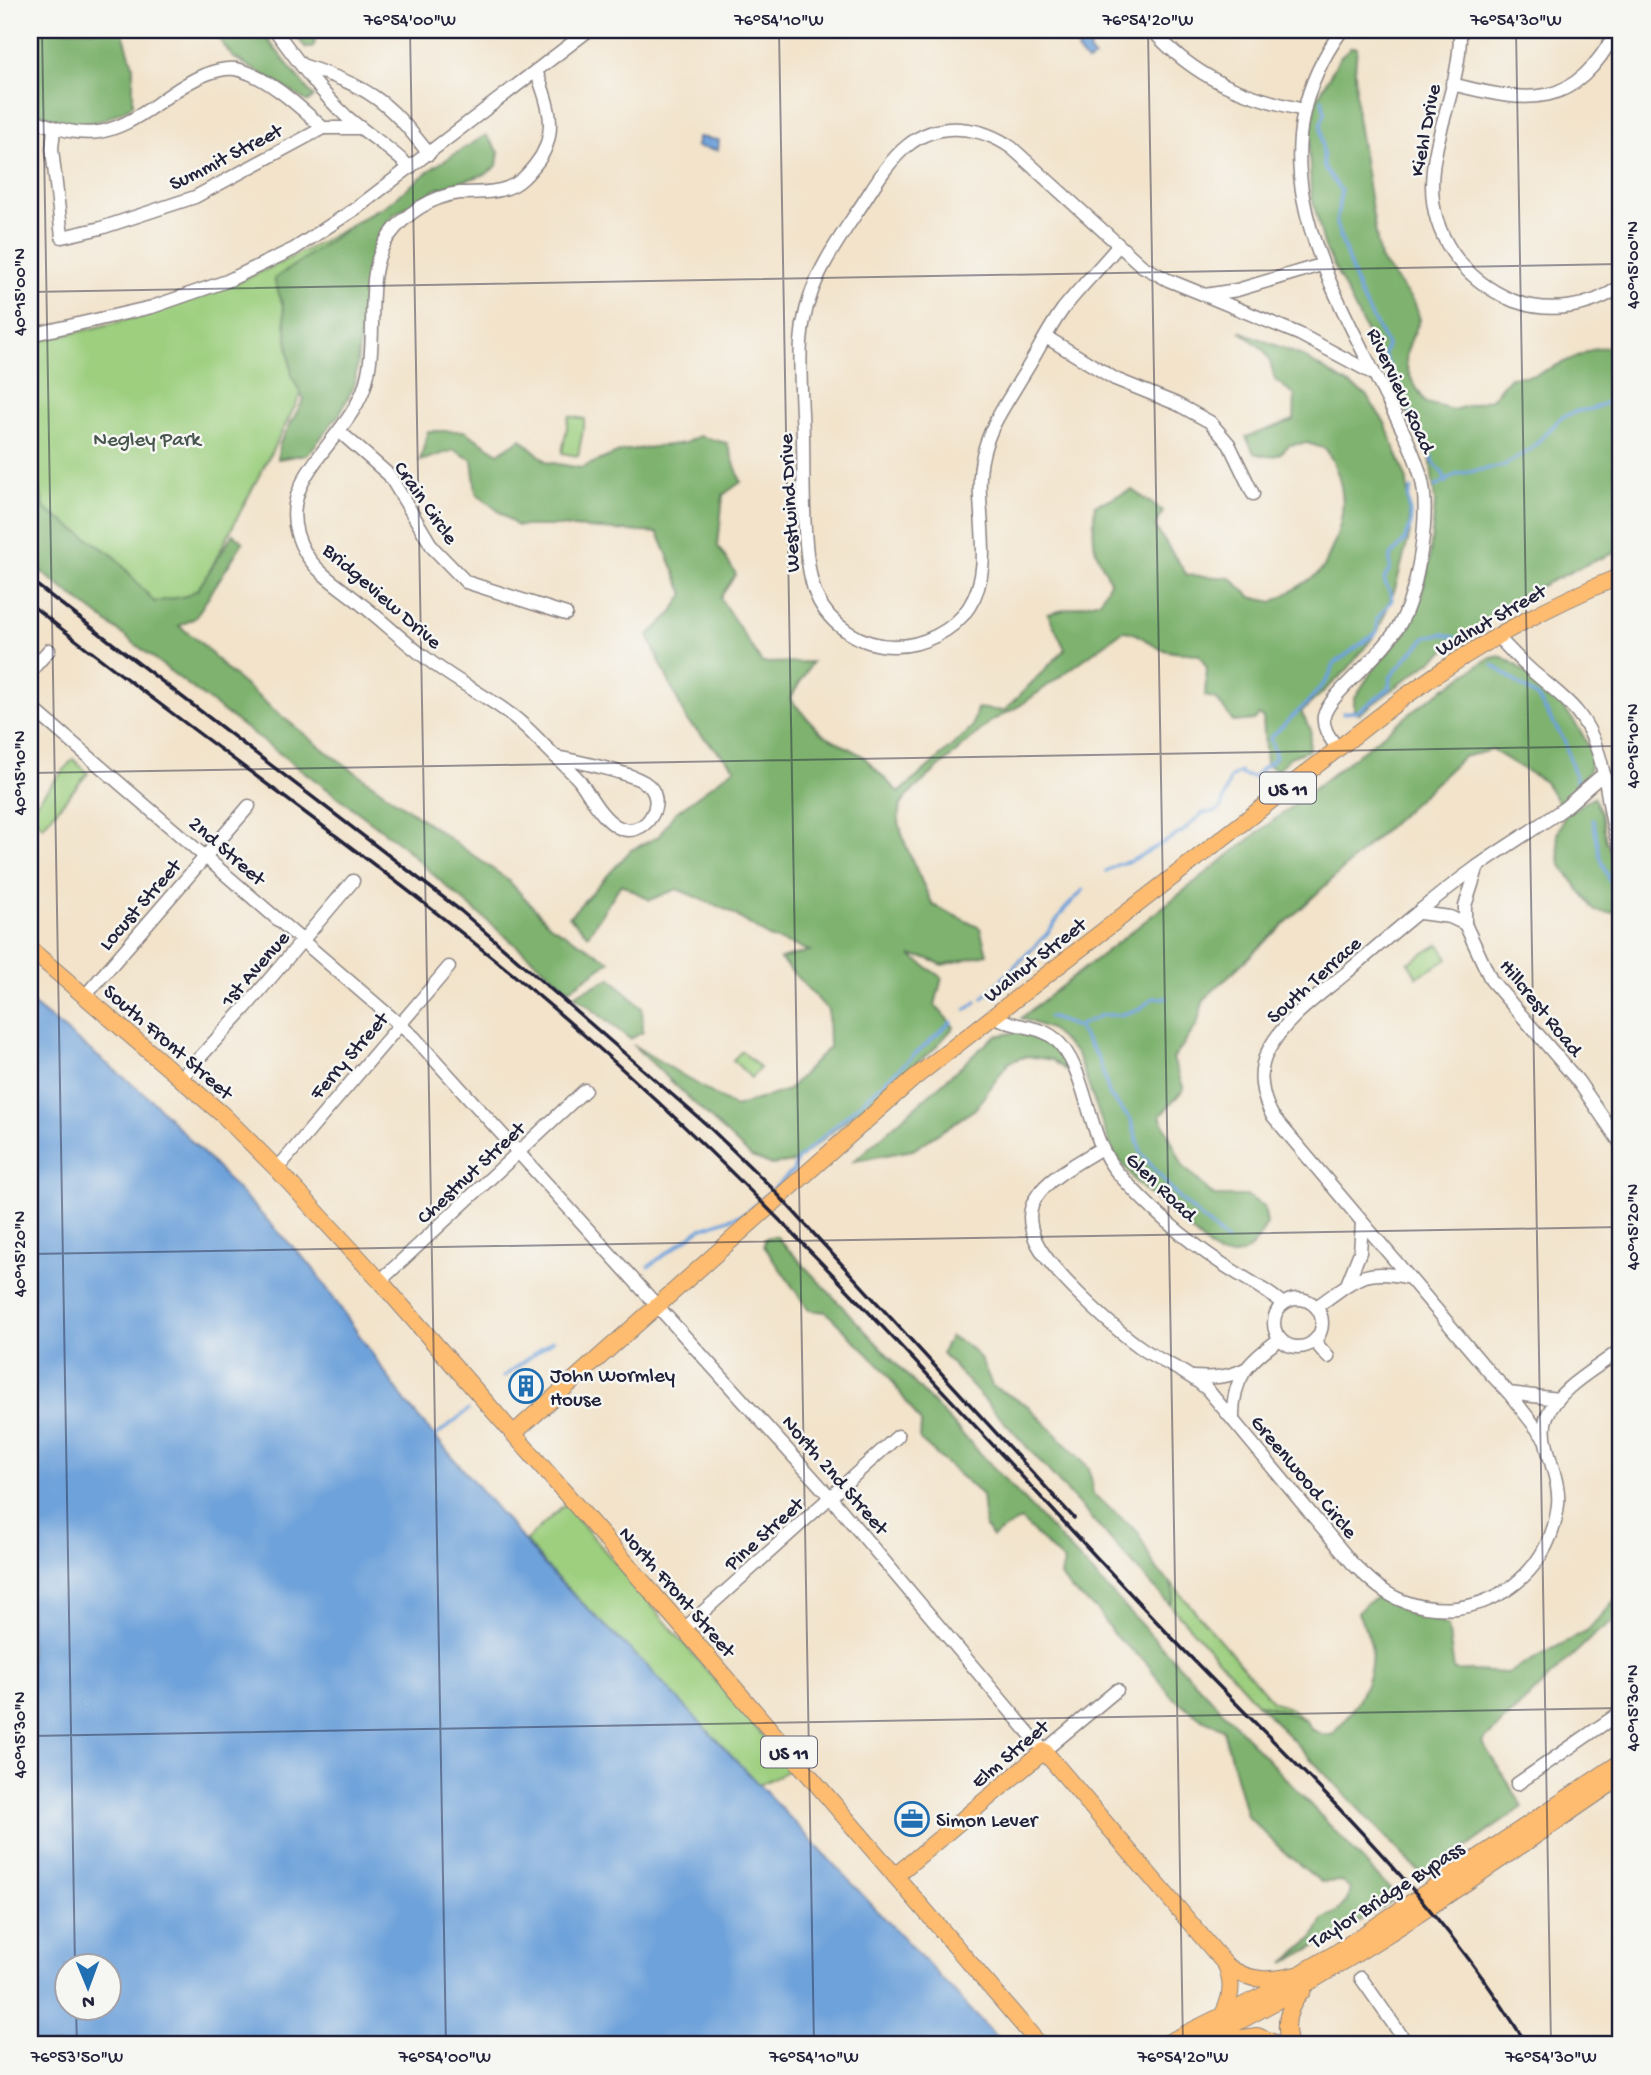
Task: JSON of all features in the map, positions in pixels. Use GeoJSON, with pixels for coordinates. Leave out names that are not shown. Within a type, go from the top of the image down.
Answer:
{"type":"FeatureCollection","features":[{"type":"Feature","properties":{"kind":"main road","name":"Walnut Street"},"geometry":{"type":"LineString","coordinates":[[514,1433],[914,1078],[1338,749],[1441,671],[1497,636],[1621,576]]}},
{"type":"Feature","properties":{"kind":"main road","name":"South Front Street"},"geometry":{"type":"LineString","coordinates":[[30,949],[223,1115],[276,1169]]}},
{"type":"Feature","properties":{"kind":"main road","name":"North Front Street"},"geometry":{"type":"LineString","coordinates":[[276,1169],[380,1281],[514,1433],[1040,2045]]}},
{"type":"Feature","properties":{"kind":"main road","name":"Elm Street"},"geometry":{"type":"LineString","coordinates":[[895,1875],[1044,1751]]}},
{"type":"Feature","properties":{"kind":"main road","name":"North 2nd Street"},"geometry":{"type":"LineString","coordinates":[[1044,1751],[1226,1965]]}},
{"type":"Feature","properties":{"kind":"main road","name":"Taylor Bridge Bypass"},"geometry":{"type":"LineString","coordinates":[[1194,2045],[1307,1978],[1369,1932],[1621,1762]]}},
{"type":"Feature","properties":{"kind":"main road","name":"Taylor Bridge Bypass"},"geometry":{"type":"LineString","coordinates":[[1163,2045],[1307,1978],[1376,1942],[1621,1777]]}},
{"type":"Feature","properties":{"kind":"main road"},"geometry":{"type":"LineString","coordinates":[[1226,1965],[1243,1975],[1261,1980],[1307,1978]]}},
{"type":"Feature","properties":{"kind":"main road"},"geometry":{"type":"LineString","coordinates":[[1221,2018],[1231,1991],[1226,1965]]}},
{"type":"Feature","properties":{"kind":"main road"},"geometry":{"type":"LineString","coordinates":[[1290,2045],[1286,2027],[1289,2009],[1307,1978]]}},
{"type":"Feature","properties":{"kind":"main road"},"geometry":{"type":"LineString","coordinates":[[1194,2045],[1247,2036],[1266,2038],[1280,2045]]}},
{"type":"Feature","properties":{"kind":"street"},"geometry":{"type":"LineString","coordinates":[[275,30],[335,104],[361,128],[396,153],[410,168]]}},
{"type":"Feature","properties":{"kind":"street"},"geometry":{"type":"LineString","coordinates":[[30,335],[121,316],[227,281],[294,249],[359,207],[589,30]]}},
{"type":"Feature","properties":{"kind":"street"},"geometry":{"type":"LineString","coordinates":[[1152,30],[1182,60],[1210,79],[1246,95],[1304,110]]}},
{"type":"Feature","properties":{"kind":"street","name":"Riverview Road"},"geometry":{"type":"LineString","coordinates":[[1338,749],[1326,731],[1325,714],[1332,701],[1378,653],[1400,624],[1413,590],[1422,536],[1421,476],[1406,439],[1321,265],[1306,214],[1299,175],[1304,110],[1322,61],[1342,30]]}},
{"type":"Feature","properties":{"kind":"street","name":"Kiehl Drive"},"geometry":{"type":"LineString","coordinates":[[1460,30],[1461,43],[1433,160],[1432,188],[1440,228],[1455,256],[1466,270],[1497,293],[1536,306],[1579,305],[1593,301],[1621,286]]}},
{"type":"Feature","properties":{"kind":"street"},"geometry":{"type":"LineString","coordinates":[[1452,84],[1518,98],[1557,92],[1571,85],[1593,67],[1617,30]]}},
{"type":"Feature","properties":{"kind":"street"},"geometry":{"type":"LineString","coordinates":[[302,65],[369,92],[399,116],[429,154]]}},
{"type":"Feature","properties":{"kind":"street"},"geometry":{"type":"LineString","coordinates":[[30,118],[54,128],[80,133],[114,130],[194,79],[213,71],[232,69],[257,78],[285,96],[323,128],[361,128]]}},
{"type":"Feature","properties":{"kind":"street","name":"Bridgeview Drive"},"geometry":{"type":"LineString","coordinates":[[536,71],[545,93],[551,124],[550,138],[544,153],[527,175],[508,188],[484,193],[460,193],[433,201],[412,213],[386,242],[374,276],[371,363],[362,394],[340,432],[309,470],[298,490],[294,505],[295,520],[306,554],[331,581],[424,657],[509,713],[556,757],[578,780],[601,811],[619,828],[639,828],[651,819],[655,812],[655,799],[644,782],[556,757]]}},
{"type":"Feature","properties":{"kind":"street","name":"Summit Street"},"geometry":{"type":"LineString","coordinates":[[54,128],[52,160],[62,237],[101,228],[195,197],[323,128]]}},
{"type":"Feature","properties":{"kind":"street","name":"Westwind Drive"},"geometry":{"type":"LineString","coordinates":[[1118,246],[1062,311],[1002,409],[983,453],[980,468],[981,574],[976,595],[968,610],[946,630],[921,643],[907,646],[878,645],[852,635],[827,614],[810,579],[800,366],[803,320],[820,267],[886,170],[908,145],[935,132],[961,129],[989,134],[1012,148],[1118,246],[1153,273],[1299,334],[1375,374]]}},
{"type":"Feature","properties":{"kind":"street"},"geometry":{"type":"LineString","coordinates":[[1205,295],[1237,290],[1321,265]]}},
{"type":"Feature","properties":{"kind":"street"},"geometry":{"type":"LineString","coordinates":[[1046,337],[1115,379],[1177,404],[1210,422],[1229,444],[1253,494]]}},
{"type":"Feature","properties":{"kind":"street","name":"Crain Circle"},"geometry":{"type":"LineString","coordinates":[[340,432],[389,475],[433,548],[466,582],[566,614]]}},
{"type":"Feature","properties":{"kind":"street"},"geometry":{"type":"LineString","coordinates":[[1497,636],[1574,706],[1592,736],[1621,851]]}},
{"type":"Feature","properties":{"kind":"street"},"geometry":{"type":"LineString","coordinates":[[30,673],[49,650]]}},
{"type":"Feature","properties":{"kind":"street","name":"2nd Street"},"geometry":{"type":"LineString","coordinates":[[30,706],[401,1023]]}},
{"type":"Feature","properties":{"kind":"street","name":"South Terrace"},"geometry":{"type":"LineString","coordinates":[[1509,1394],[1272,1115],[1264,1096],[1262,1070],[1266,1054],[1286,1024],[1478,866],[1565,807],[1604,775]]}},
{"type":"Feature","properties":{"kind":"street","name":"Locust Street"},"geometry":{"type":"LineString","coordinates":[[85,996],[249,806]]}},
{"type":"Feature","properties":{"kind":"street"},"geometry":{"type":"LineString","coordinates":[[1420,913],[1450,917],[1465,924],[1465,906],[1478,866]]}},
{"type":"Feature","properties":{"kind":"street","name":"1st Avenue"},"geometry":{"type":"LineString","coordinates":[[181,1078],[353,881]]}},
{"type":"Feature","properties":{"kind":"street","name":"Hillcrest Road"},"geometry":{"type":"LineString","coordinates":[[1465,924],[1491,980],[1578,1081],[1621,1144]]}},
{"type":"Feature","properties":{"kind":"street","name":"Ferry Street"},"geometry":{"type":"LineString","coordinates":[[276,1169],[449,967]]}},
{"type":"Feature","properties":{"kind":"street","name":"Glen Road"},"geometry":{"type":"LineString","coordinates":[[995,1016],[1008,1024],[1040,1031],[1062,1046],[1077,1076],[1101,1148],[1118,1173],[1181,1233],[1222,1264],[1265,1288],[1283,1304]]}},
{"type":"Feature","properties":{"kind":"street","name":"North 2nd Street"},"geometry":{"type":"LineString","coordinates":[[401,1023],[831,1498],[1044,1751]]}},
{"type":"Feature","properties":{"kind":"street","name":"Chestnut Street"},"geometry":{"type":"LineString","coordinates":[[380,1281],[585,1090]]}},
{"type":"Feature","properties":{"kind":"street","name":"Greenwood Circle"},"geometry":{"type":"LineString","coordinates":[[1101,1148],[1036,1196],[1029,1217],[1034,1237],[1046,1257],[1114,1326],[1143,1349],[1192,1377],[1207,1389],[1338,1547],[1368,1578],[1390,1595],[1403,1601],[1441,1609],[1472,1607],[1500,1596],[1522,1579],[1542,1556],[1555,1523],[1559,1500],[1556,1473],[1544,1438],[1509,1394]]}},
{"type":"Feature","properties":{"kind":"street"},"geometry":{"type":"LineString","coordinates":[[1348,1282],[1360,1252],[1362,1223]]}},
{"type":"Feature","properties":{"kind":"street"},"geometry":{"type":"LineString","coordinates":[[1316,1307],[1348,1282],[1369,1275],[1410,1278]]}},
{"type":"Feature","properties":{"kind":"street"},"geometry":{"type":"LineString","coordinates":[[1295,1299],[1304,1300],[1316,1307],[1322,1324],[1314,1341],[1301,1347],[1288,1345],[1280,1339],[1274,1326],[1274,1318],[1283,1304],[1295,1299]]}},
{"type":"Feature","properties":{"kind":"street"},"geometry":{"type":"LineString","coordinates":[[1233,1420],[1234,1390],[1245,1369],[1280,1339]]}},
{"type":"Feature","properties":{"kind":"street"},"geometry":{"type":"LineString","coordinates":[[1314,1341],[1328,1357]]}},
{"type":"Feature","properties":{"kind":"street"},"geometry":{"type":"LineString","coordinates":[[1544,1438],[1544,1423],[1558,1399],[1621,1349]]}},
{"type":"Feature","properties":{"kind":"street"},"geometry":{"type":"LineString","coordinates":[[1192,1377],[1230,1376],[1245,1369]]}},
{"type":"Feature","properties":{"kind":"street"},"geometry":{"type":"LineString","coordinates":[[1509,1394],[1558,1399]]}},
{"type":"Feature","properties":{"kind":"street","name":"Pine Street"},"geometry":{"type":"LineString","coordinates":[[684,1629],[898,1436]]}},
{"type":"Feature","properties":{"kind":"street","name":"Elm Street"},"geometry":{"type":"LineString","coordinates":[[1044,1751],[1117,1690]]}},
{"type":"Feature","properties":{"kind":"street"},"geometry":{"type":"LineString","coordinates":[[1517,1784],[1621,1712]]}},
{"type":"Feature","properties":{"kind":"street"},"geometry":{"type":"LineString","coordinates":[[1361,1978],[1408,2045]]}},
{"type":"Feature","properties":{"kind":"green space"},"geometry":{"type":"Polygon","coordinates":[[[38,30],[122,30],[133,65],[133,105],[105,119],[82,124],[58,121],[30,107],[30,47],[38,30]]]}},
{"type":"Feature","properties":{"kind":"green space"},"geometry":{"type":"Polygon","coordinates":[[[212,30],[260,30],[314,97],[308,102],[233,57],[212,30]]]}},
{"type":"Feature","properties":{"kind":"green space"},"geometry":{"type":"Polygon","coordinates":[[[291,30],[311,30],[315,43],[312,48],[306,48],[291,30]]]}},
{"type":"Feature","properties":{"kind":"green space"},"geometry":{"type":"Polygon","coordinates":[[[1351,47],[1357,47],[1357,117],[1380,259],[1415,304],[1420,320],[1409,345],[1406,363],[1426,403],[1453,410],[1491,399],[1510,377],[1535,375],[1596,348],[1621,346],[1621,550],[1518,597],[1359,714],[1354,711],[1354,699],[1374,668],[1405,633],[1419,605],[1429,564],[1435,503],[1430,455],[1325,248],[1311,194],[1309,149],[1315,103],[1340,57],[1351,47]]]}},
{"type":"Feature","properties":{"kind":"green space"},"geometry":{"type":"Polygon","coordinates":[[[486,135],[499,152],[497,166],[486,174],[437,189],[393,215],[375,246],[364,300],[355,384],[340,413],[308,454],[278,459],[279,445],[304,399],[292,377],[283,306],[274,279],[389,203],[434,167],[486,135]]]}},
{"type":"Feature","properties":{"kind":"green space","name":"Negley Park"},"geometry":{"type":"Polygon","coordinates":[[[375,210],[366,252],[332,335],[191,607],[175,622],[30,528],[30,342],[120,321],[209,293],[294,256],[375,210]]]}},
{"type":"Feature","properties":{"kind":"green space"},"geometry":{"type":"Polygon","coordinates":[[[1240,331],[1302,356],[1366,395],[1385,423],[1407,480],[1410,533],[1395,589],[1378,631],[1346,671],[1301,712],[1311,730],[1309,750],[1290,757],[1277,770],[1266,765],[1263,718],[1259,715],[1254,720],[1234,722],[1216,699],[1205,696],[1207,668],[1199,655],[1164,650],[1128,631],[1123,631],[1021,705],[990,722],[910,793],[899,812],[901,832],[933,905],[980,928],[987,954],[943,965],[926,958],[911,956],[942,978],[935,1005],[954,1027],[934,1049],[795,1162],[771,1165],[751,1157],[633,1045],[735,1107],[788,1090],[829,1047],[828,1010],[780,959],[810,951],[769,937],[729,911],[677,889],[650,900],[621,884],[588,935],[569,917],[631,850],[658,837],[674,814],[735,768],[687,721],[648,636],[671,614],[684,594],[658,533],[517,526],[476,493],[472,460],[454,450],[420,461],[428,431],[464,431],[499,453],[521,439],[547,462],[581,468],[622,451],[685,443],[699,436],[727,443],[741,482],[723,495],[718,546],[736,574],[720,598],[762,663],[812,662],[790,699],[821,733],[863,756],[899,793],[972,728],[977,708],[1004,711],[1065,649],[1048,614],[1100,601],[1110,582],[1094,544],[1095,505],[1132,490],[1163,511],[1155,527],[1187,575],[1231,578],[1251,597],[1273,602],[1323,568],[1341,522],[1342,497],[1338,473],[1326,449],[1307,443],[1289,445],[1273,456],[1254,453],[1246,437],[1294,420],[1295,395],[1275,380],[1264,350],[1240,331]]]}},
{"type":"Feature","properties":{"kind":"green space"},"geometry":{"type":"Polygon","coordinates":[[[569,416],[585,419],[578,456],[562,453],[569,416]]]}},
{"type":"Feature","properties":{"kind":"green space"},"geometry":{"type":"Polygon","coordinates":[[[30,475],[38,486],[45,509],[114,556],[154,602],[186,596],[198,589],[233,534],[243,542],[195,618],[179,626],[200,642],[227,670],[327,752],[508,880],[550,925],[610,961],[569,990],[398,842],[30,563],[30,475]]]}},
{"type":"Feature","properties":{"kind":"green space"},"geometry":{"type":"Polygon","coordinates":[[[1500,656],[1513,663],[1543,688],[1573,720],[1590,752],[1590,766],[1586,778],[1559,804],[1545,782],[1492,750],[1463,757],[1204,999],[1197,1025],[1173,1059],[1184,1089],[1160,1116],[1183,1166],[1214,1196],[1247,1196],[1264,1206],[1267,1224],[1248,1250],[1237,1255],[1218,1255],[1136,1182],[1112,1150],[1077,1054],[1050,1029],[1021,1018],[1426,701],[1488,659],[1500,656]]]}},
{"type":"Feature","properties":{"kind":"green space"},"geometry":{"type":"Polygon","coordinates":[[[73,759],[88,773],[43,826],[30,815],[30,810],[73,759]]]}},
{"type":"Feature","properties":{"kind":"green space"},"geometry":{"type":"Polygon","coordinates":[[[1593,797],[1601,812],[1606,841],[1621,865],[1621,909],[1610,913],[1595,911],[1560,864],[1557,834],[1565,815],[1593,797]]]}},
{"type":"Feature","properties":{"kind":"green space"},"geometry":{"type":"Polygon","coordinates":[[[1439,944],[1448,959],[1417,977],[1408,963],[1439,944]]]}},
{"type":"Feature","properties":{"kind":"green space"},"geometry":{"type":"Polygon","coordinates":[[[611,978],[642,1008],[643,1032],[630,1039],[574,995],[611,978]]]}},
{"type":"Feature","properties":{"kind":"green space"},"geometry":{"type":"Polygon","coordinates":[[[1018,1032],[1050,1046],[1071,1074],[1052,1060],[1027,1056],[1009,1062],[975,1109],[913,1150],[854,1161],[995,1036],[1018,1032]]]}},
{"type":"Feature","properties":{"kind":"green space"},"geometry":{"type":"Polygon","coordinates":[[[742,1051],[760,1068],[751,1078],[733,1060],[742,1051]]]}},
{"type":"Feature","properties":{"kind":"green space"},"geometry":{"type":"Polygon","coordinates":[[[776,1236],[1397,1897],[1342,1932],[1284,1963],[1313,1938],[1323,1920],[1338,1911],[1347,1901],[1350,1889],[1342,1881],[1321,1882],[1285,1853],[1247,1816],[1223,1729],[1202,1719],[1171,1696],[1146,1662],[1114,1635],[1096,1609],[1071,1590],[1061,1576],[1064,1562],[1021,1520],[992,1537],[985,1526],[982,1495],[920,1440],[921,1423],[884,1370],[826,1312],[809,1310],[764,1246],[765,1238],[776,1236]]]}},
{"type":"Feature","properties":{"kind":"green space"},"geometry":{"type":"Polygon","coordinates":[[[950,1337],[973,1350],[992,1386],[1027,1405],[1089,1468],[1093,1494],[1138,1532],[1155,1568],[1170,1582],[1174,1596],[1170,1605],[942,1353],[950,1337]]]}},
{"type":"Feature","properties":{"kind":"green space"},"geometry":{"type":"Polygon","coordinates":[[[565,1504],[791,1769],[759,1785],[651,1671],[554,1575],[525,1541],[565,1504]]]}},
{"type":"Feature","properties":{"kind":"green space"},"geometry":{"type":"Polygon","coordinates":[[[1171,1583],[1272,1701],[1292,1709],[1305,1720],[1258,1704],[1170,1605],[1174,1596],[1171,1583]]]}},
{"type":"Feature","properties":{"kind":"green space"},"geometry":{"type":"Polygon","coordinates":[[[1621,1593],[1621,1615],[1594,1635],[1482,1742],[1523,1807],[1424,1877],[1258,1704],[1282,1710],[1305,1720],[1311,1729],[1321,1734],[1332,1735],[1348,1716],[1367,1682],[1372,1658],[1371,1645],[1358,1613],[1365,1604],[1378,1597],[1448,1626],[1454,1670],[1508,1673],[1588,1630],[1621,1593]]]}},
{"type":"Feature","properties":{"kind":"water"},"geometry":{"type":"Polygon","coordinates":[[[1088,42],[1091,44],[1089,51],[1095,58],[1087,62],[1077,50],[1088,42]]]}},
{"type":"Feature","properties":{"kind":"water"},"geometry":{"type":"Polygon","coordinates":[[[698,137],[719,140],[718,150],[697,147],[698,137]]]}},
{"type":"Feature","properties":{"kind":"water"},"geometry":{"type":"Polygon","coordinates":[[[30,1002],[152,1100],[312,1267],[407,1404],[555,1577],[647,1666],[1004,2045],[30,2045],[30,1002]]]}},
{"type":"Feature","properties":{"kind":"waterway"},"geometry":{"type":"LineString","coordinates":[[1322,99],[1325,113],[1321,124],[1324,167],[1341,191],[1336,224],[1360,295],[1387,345],[1384,355],[1434,463],[1444,475],[1445,483]]}},
{"type":"Feature","properties":{"kind":"waterway"},"geometry":{"type":"LineString","coordinates":[[1435,487],[1457,474],[1503,466],[1530,450],[1562,417],[1592,409],[1621,396]]}},
{"type":"Feature","properties":{"kind":"waterway"},"geometry":{"type":"LineString","coordinates":[[1106,871],[1131,861],[1182,832],[1203,813],[1215,812],[1221,808],[1230,778],[1240,772],[1242,775],[1254,777],[1273,760],[1276,757],[1270,738],[1328,679],[1334,664],[1377,632],[1377,619],[1392,600],[1384,579],[1390,569],[1390,557],[1405,540],[1411,524],[1408,498],[1411,489]]}},
{"type":"Feature","properties":{"kind":"waterway"},"geometry":{"type":"LineString","coordinates":[[1343,713],[1359,711],[1389,689],[1390,678],[1428,636],[1444,634],[1456,638]]}},
{"type":"Feature","properties":{"kind":"waterway"},"geometry":{"type":"LineString","coordinates":[[1493,665],[1538,698],[1564,740],[1578,785]]}},
{"type":"Feature","properties":{"kind":"waterway"},"geometry":{"type":"LineString","coordinates":[[1593,819],[1600,856],[1610,882]]}},
{"type":"Feature","properties":{"kind":"waterway"},"geometry":{"type":"LineString","coordinates":[[983,998],[1046,935],[1083,890]]}},
{"type":"Feature","properties":{"kind":"waterway"},"geometry":{"type":"LineString","coordinates":[[1078,1026],[1102,1015],[1120,1015],[1140,1009],[1153,998],[1167,998]]}},
{"type":"Feature","properties":{"kind":"waterway"},"geometry":{"type":"LineString","coordinates":[[966,1010],[976,1002]]}},
{"type":"Feature","properties":{"kind":"waterway"},"geometry":{"type":"LineString","coordinates":[[1049,1017],[1077,1027],[1098,1057],[1110,1096],[1131,1120],[1141,1153],[1176,1195],[1227,1241]]}},
{"type":"Feature","properties":{"kind":"waterway"},"geometry":{"type":"LineString","coordinates":[[649,1266],[700,1229],[746,1213],[793,1171],[797,1160],[951,1022]]}},
{"type":"Feature","properties":{"kind":"waterway"},"geometry":{"type":"LineString","coordinates":[[503,1377],[553,1340]]}},
{"type":"Feature","properties":{"kind":"waterway"},"geometry":{"type":"LineString","coordinates":[[432,1439],[468,1410]]}},
{"type":"Feature","properties":{"kind":"railway"},"geometry":{"type":"LineString","coordinates":[[30,580],[461,911],[707,1125],[771,1187],[1074,1518]]}},
{"type":"Feature","properties":{"kind":"railway"},"geometry":{"type":"LineString","coordinates":[[30,604],[455,928],[592,1042],[667,1110],[810,1251],[1155,1620],[1353,1823],[1446,1929],[1527,2045]]}},
{"type":"Feature","properties":{"kind":"place","name":"John Wormley House"},"geometry":{"type":"Point","coordinates":[526,1386]}},
{"type":"Feature","properties":{"kind":"place","name":"Simon Lever"},"geometry":{"type":"Point","coordinates":[912,1819]}}]}
